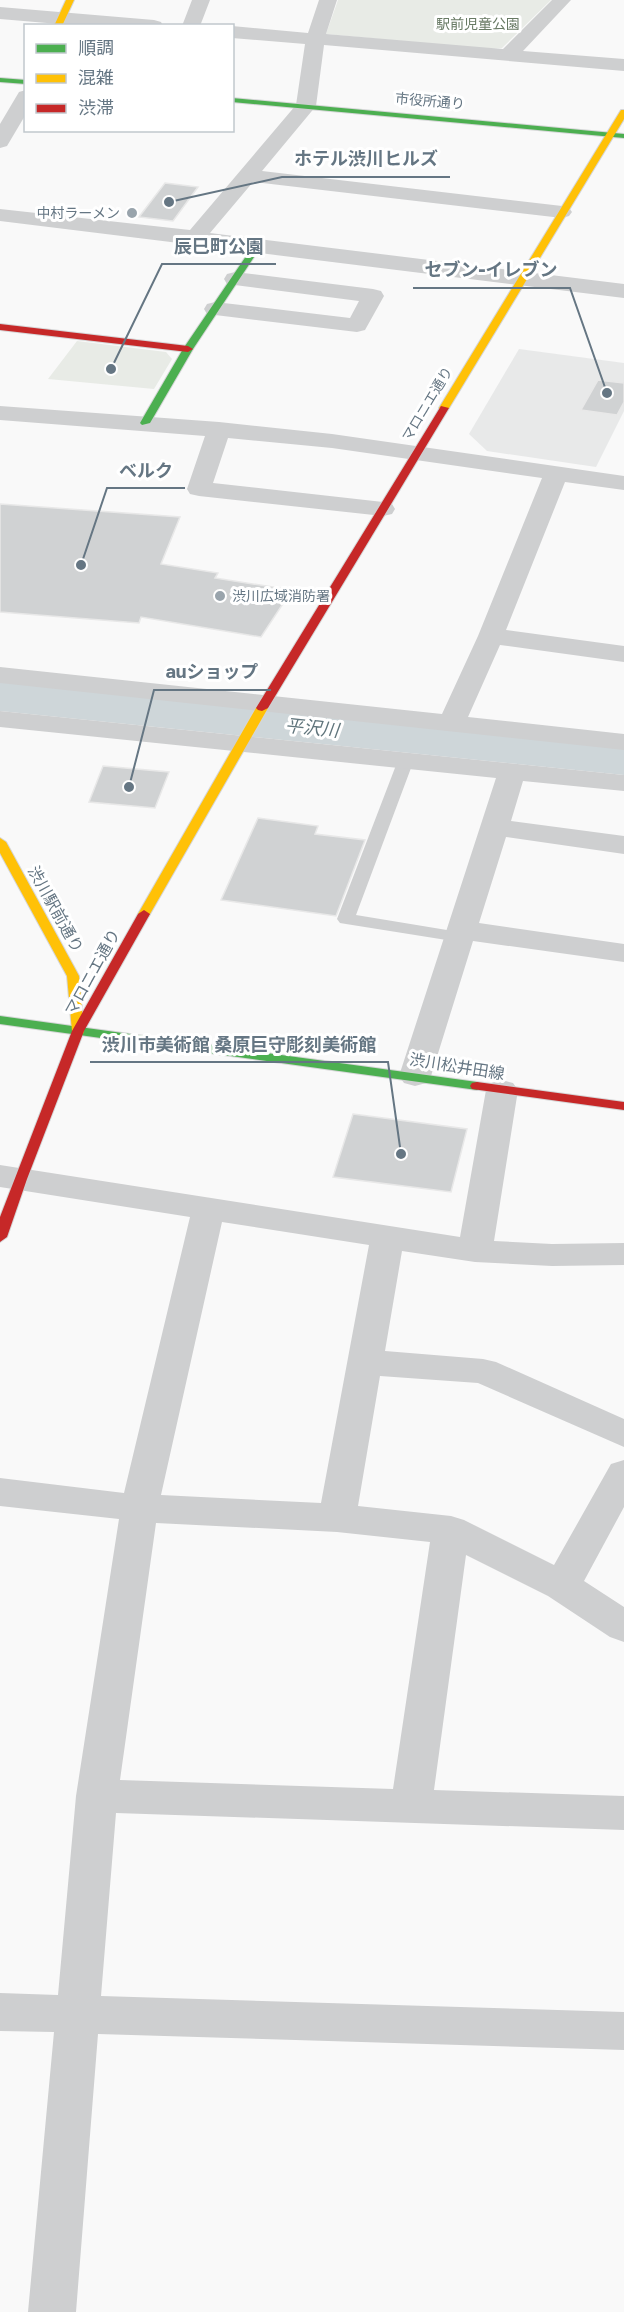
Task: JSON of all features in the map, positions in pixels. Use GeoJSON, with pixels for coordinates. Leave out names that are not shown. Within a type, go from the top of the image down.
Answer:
{"type":"FeatureCollection","features":[{"type":"Feature","properties":{"kind":"street"},"geometry":{"type":"LineString","coordinates":[[60,21],[70,0]]}},
{"type":"Feature","properties":{"kind":"street"},"geometry":{"type":"LineString","coordinates":[[192,24],[201,0]]}},
{"type":"Feature","properties":{"kind":"street"},"geometry":{"type":"LineString","coordinates":[[195,237],[306,106],[315,39],[328,0]]}},
{"type":"Feature","properties":{"kind":"street"},"geometry":{"type":"LineString","coordinates":[[508,55],[562,0]]}},
{"type":"Feature","properties":{"kind":"street"},"geometry":{"type":"LineString","coordinates":[[0,13],[60,21],[116,24]]}},
{"type":"Feature","properties":{"kind":"street"},"geometry":{"type":"LineString","coordinates":[[234,32],[624,65]]}},
{"type":"Feature","properties":{"kind":"street"},"geometry":{"type":"LineString","coordinates":[[0,80],[24,82]]}},
{"type":"Feature","properties":{"kind":"street"},"geometry":{"type":"LineString","coordinates":[[0,142],[24,100]]}},
{"type":"Feature","properties":{"kind":"street","name":"市役所通り"},"geometry":{"type":"LineString","coordinates":[[234,100],[624,136]]}},
{"type":"Feature","properties":{"kind":"street","name":"マロニエ通り"},"geometry":{"type":"LineString","coordinates":[[0,1237],[10,1178],[78,1031],[242,741],[624,112]]}},
{"type":"Feature","properties":{"kind":"street"},"geometry":{"type":"LineString","coordinates":[[248,175],[562,212]]}},
{"type":"Feature","properties":{"kind":"street"},"geometry":{"type":"LineString","coordinates":[[0,215],[624,291]]}},
{"type":"Feature","properties":{"kind":"street"},"geometry":{"type":"LineString","coordinates":[[145,423],[188,349],[258,245]]}},
{"type":"Feature","properties":{"kind":"street"},"geometry":{"type":"LineString","coordinates":[[215,309],[357,326],[373,296],[235,279]]}},
{"type":"Feature","properties":{"kind":"street"},"geometry":{"type":"LineString","coordinates":[[0,327],[188,349]]}},
{"type":"Feature","properties":{"kind":"street"},"geometry":{"type":"LineString","coordinates":[[7,420],[145,423],[219,429],[417,453],[624,483]]}},
{"type":"Feature","properties":{"kind":"street"},"geometry":{"type":"LineString","coordinates":[[219,429],[199,489],[383,509]]}},
{"type":"Feature","properties":{"kind":"street"},"geometry":{"type":"LineString","coordinates":[[450,724],[491,636],[556,473]]}},
{"type":"Feature","properties":{"kind":"street"},"geometry":{"type":"LineString","coordinates":[[491,636],[624,654]]}},
{"type":"Feature","properties":{"kind":"street"},"geometry":{"type":"LineString","coordinates":[[0,675],[262,709],[450,724],[624,742]]}},
{"type":"Feature","properties":{"kind":"street"},"geometry":{"type":"LineString","coordinates":[[0,719],[242,741],[512,772],[622,774]]}},
{"type":"Feature","properties":{"kind":"street"},"geometry":{"type":"LineString","coordinates":[[415,1076],[512,772]]}},
{"type":"Feature","properties":{"kind":"street"},"geometry":{"type":"LineString","coordinates":[[494,827],[624,845]]}},
{"type":"Feature","properties":{"kind":"street","name":"渋川駅前通り"},"geometry":{"type":"LineString","coordinates":[[0,842],[73,976],[78,1031]]}},
{"type":"Feature","properties":{"kind":"street"},"geometry":{"type":"LineString","coordinates":[[460,933],[624,953]]}},
{"type":"Feature","properties":{"kind":"street","name":"渋川松井田線"},"geometry":{"type":"LineString","coordinates":[[0,1020],[624,1106]]}},
{"type":"Feature","properties":{"kind":"street"},"geometry":{"type":"LineString","coordinates":[[475,1251],[502,1090]]}},
{"type":"Feature","properties":{"kind":"street"},"geometry":{"type":"LineString","coordinates":[[10,1178],[475,1251],[552,1255],[624,1254]]}},
{"type":"Feature","properties":{"kind":"street"},"geometry":{"type":"LineString","coordinates":[[52,2312],[97,1796],[139,1508],[208,1210]]}},
{"type":"Feature","properties":{"kind":"street"},"geometry":{"type":"LineString","coordinates":[[338,1518],[387,1238]]}},
{"type":"Feature","properties":{"kind":"street"},"geometry":{"type":"LineString","coordinates":[[365,1362],[483,1371],[624,1434]]}},
{"type":"Feature","properties":{"kind":"street"},"geometry":{"type":"LineString","coordinates":[[562,1586],[624,1473]]}},
{"type":"Feature","properties":{"kind":"street"},"geometry":{"type":"LineString","coordinates":[[0,1492],[139,1508],[338,1518],[451,1530],[562,1586],[624,1627]]}},
{"type":"Feature","properties":{"kind":"street"},"geometry":{"type":"LineString","coordinates":[[411,1805],[451,1530]]}},
{"type":"Feature","properties":{"kind":"street"},"geometry":{"type":"LineString","coordinates":[[97,1796],[624,1813]]}},
{"type":"Feature","properties":{"kind":"street"},"geometry":{"type":"LineString","coordinates":[[0,2012],[624,2031]]}},
{"type":"Feature","properties":{"kind":"lane"},"geometry":{"type":"LineString","coordinates":[[406,760],[346,919],[460,933]]}},
{"type":"Feature","properties":{"kind":"shaded area"},"geometry":{"type":"Polygon","coordinates":[[[519,349],[624,363],[624,411],[596,467],[487,451],[469,434],[519,349]]]}},
{"type":"Feature","properties":{"kind":"green space","name":"駅前児童公園"},"geometry":{"type":"Polygon","coordinates":[[[338,0],[551,0],[502,48],[488,49],[326,34],[338,0]]]}},
{"type":"Feature","properties":{"kind":"green space"},"geometry":{"type":"Polygon","coordinates":[[[77,341],[166,352],[172,359],[154,389],[48,379],[77,341]]]}},
{"type":"Feature","properties":{"kind":"building"},"geometry":{"type":"Polygon","coordinates":[[[165,183],[198,187],[173,221],[139,217],[165,183]]]}},
{"type":"Feature","properties":{"kind":"building"},"geometry":{"type":"Polygon","coordinates":[[[598,380],[624,383],[624,402],[617,415],[581,410],[598,380]]]}},
{"type":"Feature","properties":{"kind":"building"},"geometry":{"type":"Polygon","coordinates":[[[0,504],[180,517],[161,564],[218,573],[215,578],[292,590],[261,637],[141,617],[139,623],[0,612],[0,504]]]}},
{"type":"Feature","properties":{"kind":"building"},"geometry":{"type":"Polygon","coordinates":[[[103,766],[169,772],[155,808],[89,802],[103,766]]]}},
{"type":"Feature","properties":{"kind":"building"},"geometry":{"type":"Polygon","coordinates":[[[258,818],[318,826],[315,834],[365,840],[336,916],[221,900],[258,818]]]}},
{"type":"Feature","properties":{"kind":"building"},"geometry":{"type":"Polygon","coordinates":[[[353,1114],[467,1129],[451,1192],[333,1177],[353,1114]]]}},
{"type":"Feature","properties":{"kind":"waterway","name":"平沢川"},"geometry":{"type":"LineString","coordinates":[[0,696],[624,760]]}},
{"type":"Feature","properties":{"kind":"traffic: fast"},"geometry":{"type":"LineString","coordinates":[[0,80],[24,82]]}},
{"type":"Feature","properties":{"kind":"traffic: fast"},"geometry":{"type":"LineString","coordinates":[[234,100],[624,136]]}},
{"type":"Feature","properties":{"kind":"traffic: fast"},"geometry":{"type":"LineString","coordinates":[[145,423],[188,349],[258,245]]}},
{"type":"Feature","properties":{"kind":"traffic: fast"},"geometry":{"type":"LineString","coordinates":[[0,1020],[477,1086]]}},
{"type":"Feature","properties":{"kind":"traffic: slow"},"geometry":{"type":"LineString","coordinates":[[59,24],[70,0]]}},
{"type":"Feature","properties":{"kind":"traffic: slow"},"geometry":{"type":"LineString","coordinates":[[444,408],[624,112]]}},
{"type":"Feature","properties":{"kind":"traffic: slow"},"geometry":{"type":"LineString","coordinates":[[144,914],[262,708]]}},
{"type":"Feature","properties":{"kind":"traffic: slow"},"geometry":{"type":"LineString","coordinates":[[0,842],[73,976],[78,1031]]}},
{"type":"Feature","properties":{"kind":"traffic: jam"},"geometry":{"type":"LineString","coordinates":[[0,327],[188,349]]}},
{"type":"Feature","properties":{"kind":"traffic: jam"},"geometry":{"type":"LineString","coordinates":[[262,708],[444,408]]}},
{"type":"Feature","properties":{"kind":"traffic: jam"},"geometry":{"type":"LineString","coordinates":[[0,1237],[20,1179],[78,1031],[144,914]]}},
{"type":"Feature","properties":{"kind":"traffic: jam"},"geometry":{"type":"LineString","coordinates":[[477,1086],[624,1106]]}},
{"type":"Feature","properties":{"kind":"place","name":"ホテル渋川ヒルズ"},"geometry":{"type":"Point","coordinates":[169,202]}},
{"type":"Feature","properties":{"kind":"place","name":"中村ラーメン"},"geometry":{"type":"Point","coordinates":[132,213]}},
{"type":"Feature","properties":{"kind":"place","name":"辰巳町公園"},"geometry":{"type":"Point","coordinates":[111,369]}},
{"type":"Feature","properties":{"kind":"place","name":"セブン-イレブン"},"geometry":{"type":"Point","coordinates":[607,393]}},
{"type":"Feature","properties":{"kind":"place","name":"ベルク"},"geometry":{"type":"Point","coordinates":[81,565]}},
{"type":"Feature","properties":{"kind":"place","name":"渋川広域消防署"},"geometry":{"type":"Point","coordinates":[220,596]}},
{"type":"Feature","properties":{"kind":"place","name":"auショップ"},"geometry":{"type":"Point","coordinates":[129,787]}},
{"type":"Feature","properties":{"kind":"place","name":"渋川市美術館 桑原巨守彫刻美術館"},"geometry":{"type":"Point","coordinates":[401,1154]}}]}
